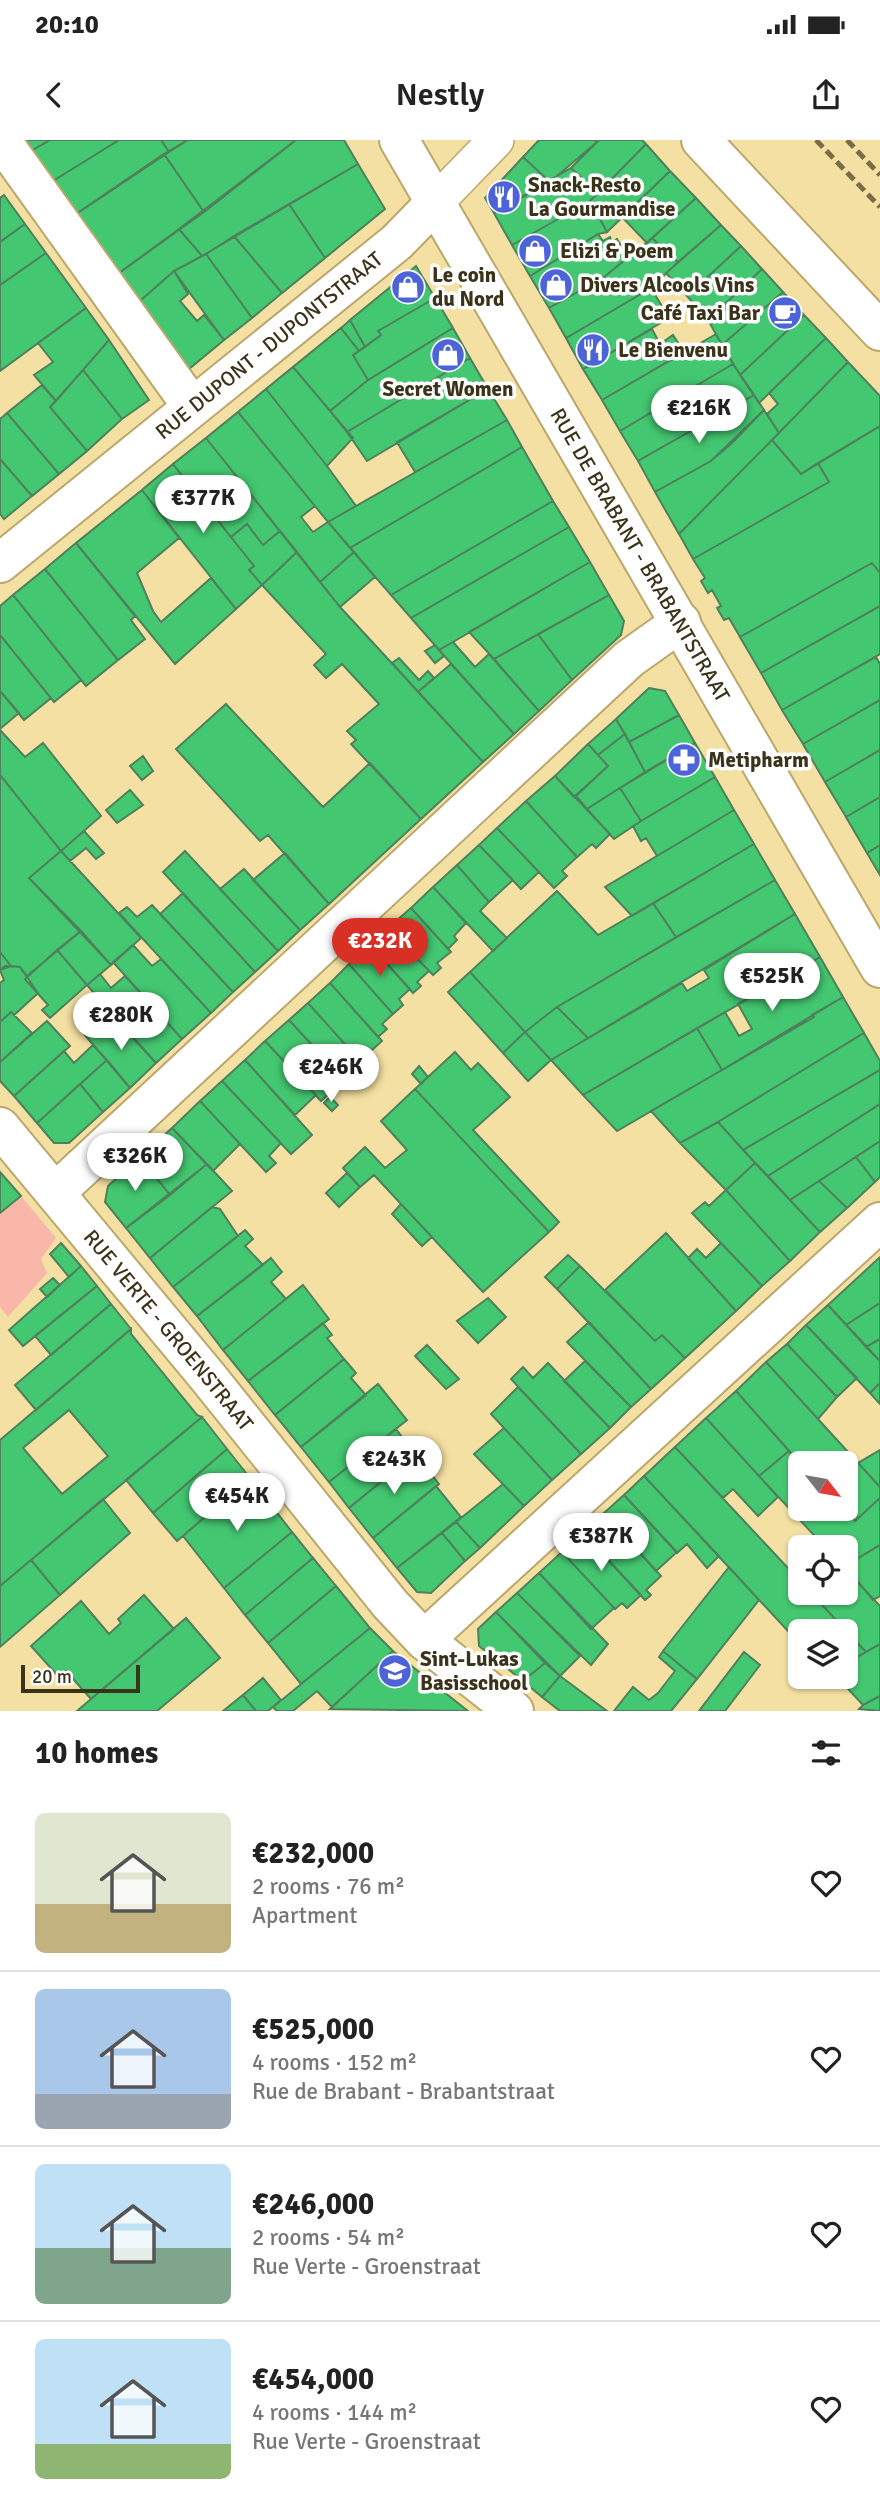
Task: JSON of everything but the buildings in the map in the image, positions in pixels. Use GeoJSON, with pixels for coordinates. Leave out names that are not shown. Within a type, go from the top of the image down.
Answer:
{"type":"FeatureCollection","features":[{"type":"Feature","properties":{"kind":"street"},"geometry":{"type":"LineString","coordinates":[[1,140],[191,405]]}},
{"type":"Feature","properties":{"kind":"street","name":"RUE DE BRABANT - BRABANTSTRAAT"},"geometry":{"type":"LineString","coordinates":[[399,140],[880,968]]}},
{"type":"Feature","properties":{"kind":"street"},"geometry":{"type":"LineString","coordinates":[[436,202],[496,140]]}},
{"type":"Feature","properties":{"kind":"street"},"geometry":{"type":"LineString","coordinates":[[701,140],[880,331]]}},
{"type":"Feature","properties":{"kind":"street","name":"RUE DUPONT - DUPONTSTRAAT"},"geometry":{"type":"LineString","coordinates":[[0,563],[191,405],[397,242],[436,202]]}},
{"type":"Feature","properties":{"kind":"street"},"geometry":{"type":"LineString","coordinates":[[56,1192],[629,659],[681,622]]}},
{"type":"Feature","properties":{"kind":"street","name":"RUE VERTE - GROENSTRAAT"},"geometry":{"type":"LineString","coordinates":[[0,1127],[56,1192],[390,1604],[424,1640],[513,1711]]}},
{"type":"Feature","properties":{"kind":"street"},"geometry":{"type":"LineString","coordinates":[[424,1640],[880,1222]]}},
{"type":"Feature","properties":{"kind":"shaded area"},"geometry":{"type":"Polygon","coordinates":[[[21,1196],[56,1238],[41,1259],[47,1273],[8,1317],[0,1307],[0,1213],[21,1196]]]}},
{"type":"Feature","properties":{"kind":"railway"},"geometry":{"type":"LineString","coordinates":[[816,140],[880,207]]}},
{"type":"Feature","properties":{"kind":"railway"},"geometry":{"type":"LineString","coordinates":[[847,140],[880,175]]}},
{"type":"Feature","properties":{"kind":"place","name":"Snack-Resto La Gourmandise"},"geometry":{"type":"Point","coordinates":[504,197]}},
{"type":"Feature","properties":{"kind":"place","name":"Elizi & Poem"},"geometry":{"type":"Point","coordinates":[535,251]}},
{"type":"Feature","properties":{"kind":"place","name":"Divers Alcools Vins"},"geometry":{"type":"Point","coordinates":[556,285]}},
{"type":"Feature","properties":{"kind":"place","name":"Le coin du Nord"},"geometry":{"type":"Point","coordinates":[408,287]}},
{"type":"Feature","properties":{"kind":"place","name":"Café Taxi Bar"},"geometry":{"type":"Point","coordinates":[785,313]}},
{"type":"Feature","properties":{"kind":"place","name":"Le Bienvenu"},"geometry":{"type":"Point","coordinates":[593,350]}},
{"type":"Feature","properties":{"kind":"place","name":"Secret Women"},"geometry":{"type":"Point","coordinates":[448,355]}},
{"type":"Feature","properties":{"kind":"place","name":"Metipharm"},"geometry":{"type":"Point","coordinates":[684,760]}},
{"type":"Feature","properties":{"kind":"place","name":"Sint-Lukas Basisschool"},"geometry":{"type":"Point","coordinates":[395,1671]}}]}
